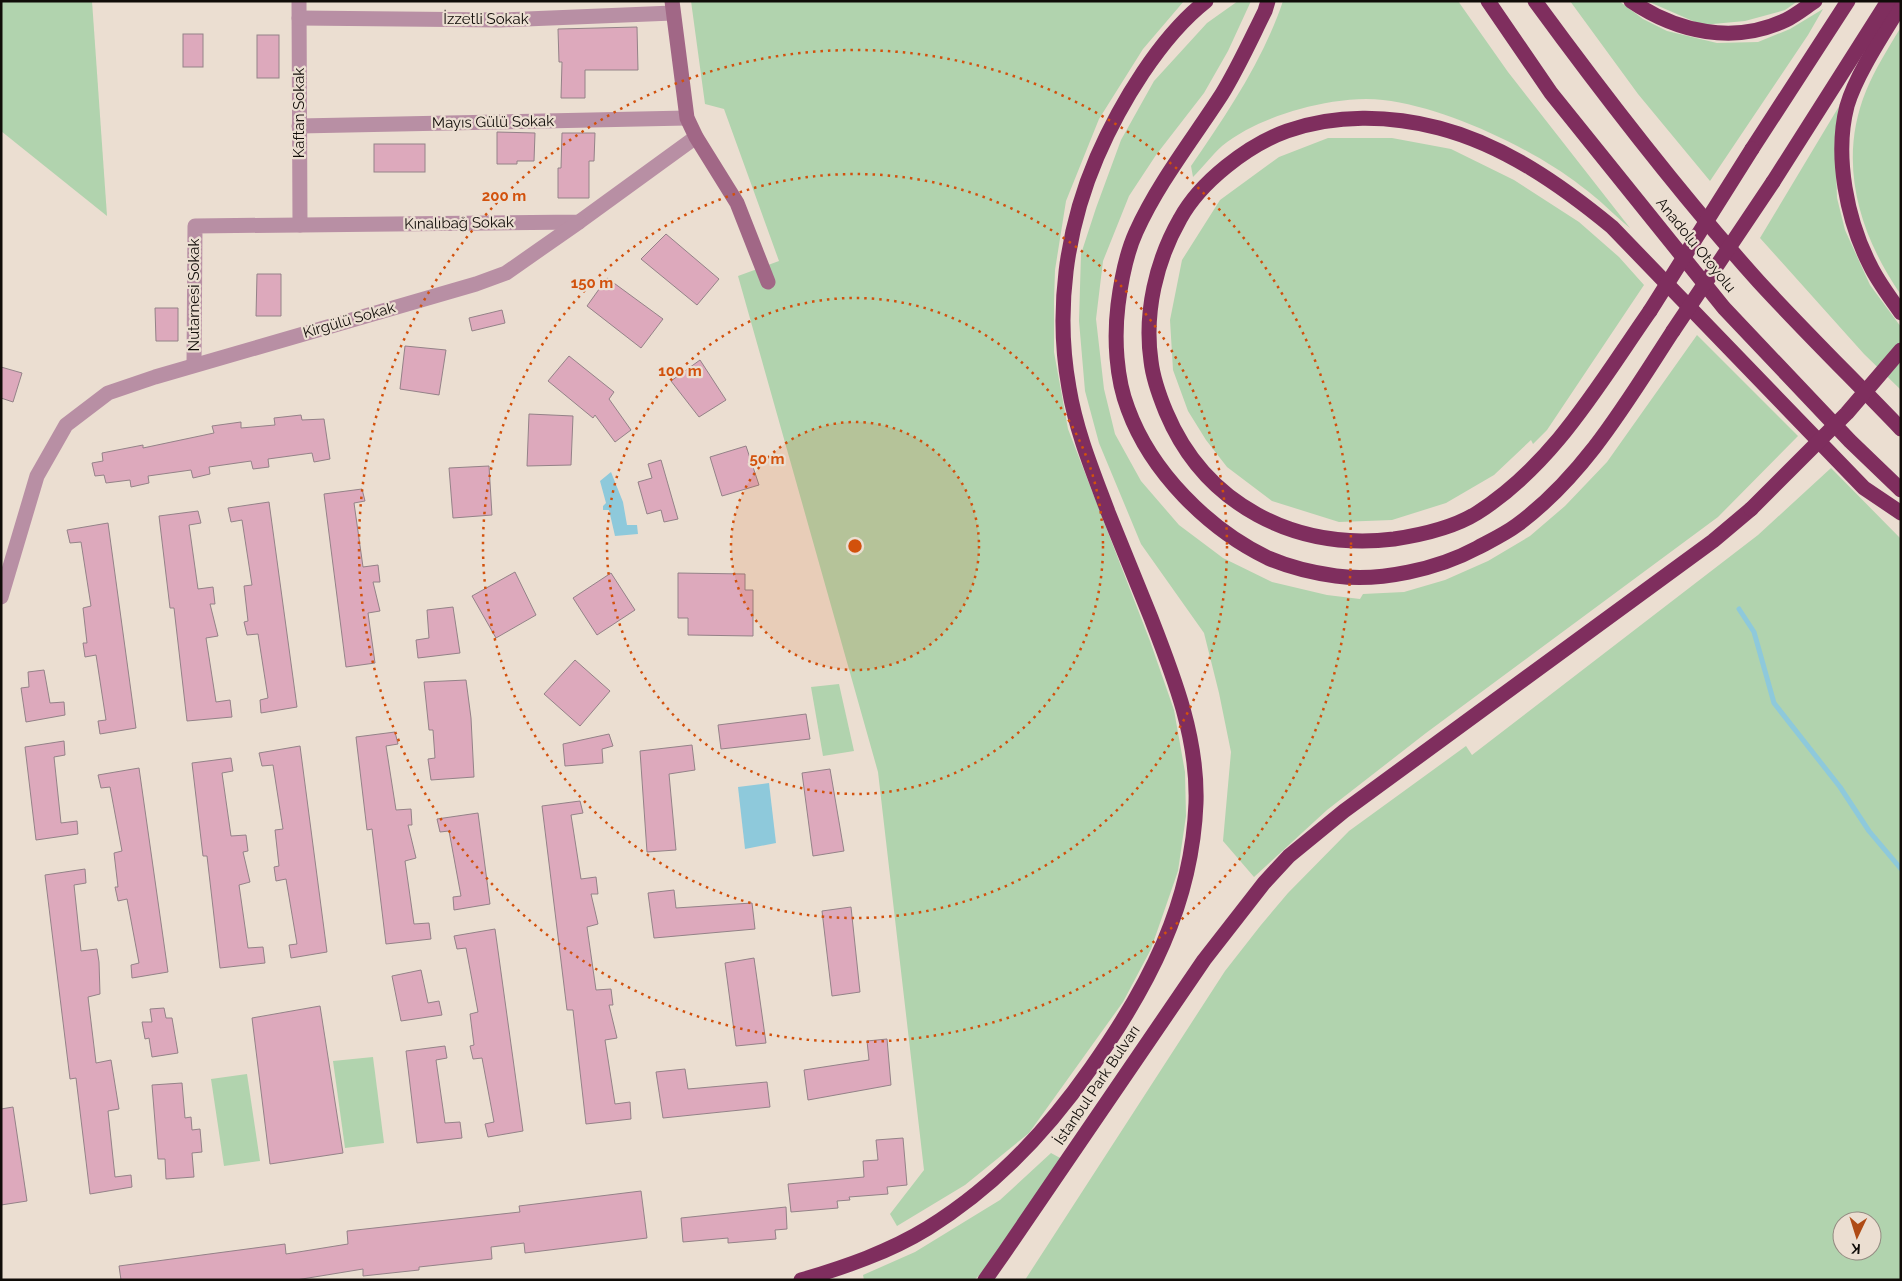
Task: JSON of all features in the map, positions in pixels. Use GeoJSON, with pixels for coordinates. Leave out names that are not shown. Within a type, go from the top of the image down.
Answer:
{"type":"FeatureCollection","features":[{"type":"Feature","properties":{"kind":"highway"},"geometry":{"type":"LineString","coordinates":[[1268,1],[1265,11],[1224,91],[1152,201],[1134,235],[1125,267],[1118,306],[1116,341],[1120,375],[1127,408],[1145,443],[1164,473],[1187,500],[1216,526],[1270,558],[1305,570],[1338,576],[1371,577],[1406,572],[1444,563],[1475,549],[1516,526],[1570,478],[1619,415],[1773,182],[1888,1]]}},
{"type":"Feature","properties":{"kind":"highway","name":"Anadolu Otoyolu"},"geometry":{"type":"LineString","coordinates":[[1488,1],[1551,93],[1724,308],[1850,441],[1901,490]]}},
{"type":"Feature","properties":{"kind":"highway","name":"Anadolu Otoyolu"},"geometry":{"type":"LineString","coordinates":[[1535,1],[1605,95],[1685,195],[1759,282],[1901,430]]}},
{"type":"Feature","properties":{"kind":"highway"},"geometry":{"type":"LineString","coordinates":[[1631,1],[1659,18],[1683,27],[1710,33],[1735,33],[1758,29],[1785,20],[1815,1]]}},
{"type":"Feature","properties":{"kind":"highway"},"geometry":{"type":"LineString","coordinates":[[1848,1],[1752,149],[1650,311],[1556,444],[1530,472],[1504,494],[1474,515],[1432,531],[1408,537],[1383,540],[1340,540],[1281,526],[1256,516],[1234,502],[1206,477],[1188,454],[1171,423],[1157,390],[1151,361],[1149,334],[1150,304],[1156,275],[1166,248],[1180,217],[1213,179],[1237,159],[1259,144],[1285,132],[1312,124],[1342,119],[1374,118],[1398,120],[1440,128],[1480,142],[1538,172],[1574,196],[1612,227],[1864,488],[1901,513]]}},
{"type":"Feature","properties":{"kind":"highway"},"geometry":{"type":"LineString","coordinates":[[801,1280],[880,1253],[927,1229],[968,1200],[1034,1140],[1074,1092],[1113,1037],[1138,996],[1156,961],[1176,913],[1188,868],[1196,800],[1187,727],[1172,673],[1090,464],[1078,426],[1069,391],[1063,346],[1063,308],[1067,264],[1075,221],[1088,177],[1105,138],[1120,108],[1165,43],[1200,5]]}},
{"type":"Feature","properties":{"kind":"highway"},"geometry":{"type":"LineString","coordinates":[[1901,5],[1859,79],[1848,106],[1842,162],[1849,211],[1859,240],[1870,266],[1901,313]]}},
{"type":"Feature","properties":{"kind":"highway","name":"İstanbul Park Bulvarı"},"geometry":{"type":"LineString","coordinates":[[985,1280],[1204,960],[1264,883],[1289,856],[1344,811],[1697,553],[1751,509],[1847,414],[1901,350]]}},
{"type":"Feature","properties":{"kind":"street","name":"Kaftan Sokak"},"geometry":{"type":"LineString","coordinates":[[299,1],[300,225]]}},
{"type":"Feature","properties":{"kind":"street","name":"İzzetli Sokak"},"geometry":{"type":"LineString","coordinates":[[299,18],[500,20],[672,7]]}},
{"type":"Feature","properties":{"kind":"street"},"geometry":{"type":"LineString","coordinates":[[672,7],[687,118],[696,137],[721,174],[737,203],[768,282]]}},
{"type":"Feature","properties":{"kind":"street","name":"Mayıs Gülü Sokak"},"geometry":{"type":"LineString","coordinates":[[299,126],[687,118]]}},
{"type":"Feature","properties":{"kind":"street"},"geometry":{"type":"LineString","coordinates":[[579,222],[696,137]]}},
{"type":"Feature","properties":{"kind":"street","name":"Kınalıbağ Sokak"},"geometry":{"type":"LineString","coordinates":[[195,226],[579,222]]}},
{"type":"Feature","properties":{"kind":"street","name":"Kirgülü Sokak"},"geometry":{"type":"LineString","coordinates":[[1,597],[37,476],[66,425],[108,394],[194,365],[476,284],[506,273],[579,222]]}},
{"type":"Feature","properties":{"kind":"street","name":"Nutarnesi Sokak"},"geometry":{"type":"LineString","coordinates":[[194,365],[195,226]]}},
{"type":"Feature","properties":{"kind":"green space"},"geometry":{"type":"Polygon","coordinates":[[[1,1],[92,1],[107,216],[1,131],[1,1]]]}},
{"type":"Feature","properties":{"kind":"green space"},"geometry":{"type":"Polygon","coordinates":[[[691,1],[1184,1],[1143,49],[1099,119],[1066,201],[1055,270],[1054,301],[1054,352],[1068,429],[1150,641],[1174,710],[1185,772],[1186,816],[1178,871],[1151,949],[1123,1002],[1029,1133],[965,1185],[897,1226],[890,1214],[924,1170],[878,772],[738,276],[779,261],[724,109],[705,104],[691,1]]]}},
{"type":"Feature","properties":{"kind":"green space"},"geometry":{"type":"Polygon","coordinates":[[[1238,1],[1251,1],[1228,51],[1204,93],[1156,155],[1129,196],[1103,261],[1096,319],[1104,389],[1115,434],[1141,481],[1179,525],[1223,558],[1272,582],[1327,595],[1360,599],[1363,594],[1404,592],[1445,580],[1488,561],[1530,536],[1565,506],[1607,462],[1697,335],[1798,436],[1718,517],[1426,733],[1327,810],[1254,877],[1223,841],[1231,752],[1204,633],[1141,544],[1099,443],[1085,391],[1079,321],[1081,254],[1121,140],[1154,81],[1207,23],[1238,1]]]}},
{"type":"Feature","properties":{"kind":"green space"},"geometry":{"type":"Polygon","coordinates":[[[1283,1],[1458,1],[1508,72],[1630,228],[1581,186],[1513,144],[1460,120],[1407,104],[1383,100],[1362,99],[1331,102],[1300,109],[1270,119],[1249,128],[1222,146],[1193,177],[1191,166],[1243,87],[1265,45],[1283,1]]]}},
{"type":"Feature","properties":{"kind":"green space"},"geometry":{"type":"Polygon","coordinates":[[[1570,1],[1619,1],[1643,19],[1667,31],[1717,43],[1758,42],[1790,29],[1823,9],[1808,35],[1710,181],[1638,94],[1570,1]]]}},
{"type":"Feature","properties":{"kind":"green space"},"geometry":{"type":"Polygon","coordinates":[[[1647,1],[1798,1],[1785,10],[1745,21],[1702,25],[1647,1]]]}},
{"type":"Feature","properties":{"kind":"green space"},"geometry":{"type":"Polygon","coordinates":[[[1901,27],[1901,295],[1886,272],[1864,222],[1857,197],[1853,171],[1853,144],[1857,118],[1866,91],[1901,27]]]}},
{"type":"Feature","properties":{"kind":"green space"},"geometry":{"type":"Polygon","coordinates":[[[1841,103],[1835,138],[1837,198],[1845,230],[1870,285],[1901,327],[1901,390],[1864,354],[1760,238],[1841,103]]]}},
{"type":"Feature","properties":{"kind":"green space"},"geometry":{"type":"Polygon","coordinates":[[[1328,138],[1392,138],[1451,149],[1514,180],[1579,222],[1619,257],[1644,285],[1547,430],[1533,444],[1531,440],[1494,475],[1446,503],[1392,520],[1339,522],[1272,501],[1227,467],[1206,440],[1188,411],[1173,370],[1170,320],[1182,260],[1220,200],[1279,157],[1328,138]]]}},
{"type":"Feature","properties":{"kind":"green space"},"geometry":{"type":"Polygon","coordinates":[[[1831,468],[1901,539],[1901,1280],[1025,1280],[1225,971],[1288,893],[1349,831],[1466,746],[1472,755],[1758,535],[1831,468]]]}},
{"type":"Feature","properties":{"kind":"green space"},"geometry":{"type":"Polygon","coordinates":[[[839,684],[854,751],[823,756],[811,687],[839,684]]]}},
{"type":"Feature","properties":{"kind":"green space"},"geometry":{"type":"Polygon","coordinates":[[[373,1057],[384,1143],[345,1148],[333,1061],[373,1057]]]}},
{"type":"Feature","properties":{"kind":"green space"},"geometry":{"type":"Polygon","coordinates":[[[247,1074],[260,1161],[224,1166],[211,1079],[247,1074]]]}},
{"type":"Feature","properties":{"kind":"green space"},"geometry":{"type":"Polygon","coordinates":[[[1051,1153],[1062,1159],[981,1274],[974,1280],[864,1280],[863,1275],[915,1252],[1000,1200],[1051,1153]]]}},
{"type":"Feature","properties":{"kind":"water"},"geometry":{"type":"Polygon","coordinates":[[[611,472],[623,502],[627,525],[637,525],[638,534],[615,536],[609,510],[603,510],[603,506],[606,503],[600,481],[611,472]]]}},
{"type":"Feature","properties":{"kind":"water"},"geometry":{"type":"Polygon","coordinates":[[[769,783],[776,843],[745,849],[738,787],[769,783]]]}},
{"type":"Feature","properties":{"kind":"building"},"geometry":{"type":"Polygon","coordinates":[[[637,27],[638,70],[585,70],[585,98],[561,98],[562,62],[559,62],[558,29],[637,27]]]}},
{"type":"Feature","properties":{"kind":"building"},"geometry":{"type":"Polygon","coordinates":[[[183,34],[203,34],[203,67],[183,67],[183,34]]]}},
{"type":"Feature","properties":{"kind":"building"},"geometry":{"type":"Polygon","coordinates":[[[257,35],[279,35],[279,78],[257,78],[257,35]]]}},
{"type":"Feature","properties":{"kind":"building"},"geometry":{"type":"Polygon","coordinates":[[[497,132],[535,133],[534,161],[517,161],[517,164],[497,164],[497,132]]]}},
{"type":"Feature","properties":{"kind":"building"},"geometry":{"type":"Polygon","coordinates":[[[562,133],[595,133],[594,161],[589,161],[589,198],[558,198],[558,168],[561,168],[562,133]]]}},
{"type":"Feature","properties":{"kind":"building"},"geometry":{"type":"Polygon","coordinates":[[[374,144],[425,144],[425,172],[374,172],[374,144]]]}},
{"type":"Feature","properties":{"kind":"building"},"geometry":{"type":"Polygon","coordinates":[[[666,234],[719,279],[697,305],[641,259],[666,234]]]}},
{"type":"Feature","properties":{"kind":"building"},"geometry":{"type":"Polygon","coordinates":[[[257,274],[281,274],[281,316],[256,316],[257,274]]]}},
{"type":"Feature","properties":{"kind":"building"},"geometry":{"type":"Polygon","coordinates":[[[607,278],[663,319],[641,348],[587,306],[607,278]]]}},
{"type":"Feature","properties":{"kind":"building"},"geometry":{"type":"Polygon","coordinates":[[[155,308],[178,308],[178,341],[156,341],[155,308]]]}},
{"type":"Feature","properties":{"kind":"building"},"geometry":{"type":"Polygon","coordinates":[[[502,310],[505,323],[472,331],[469,318],[502,310]]]}},
{"type":"Feature","properties":{"kind":"building"},"geometry":{"type":"Polygon","coordinates":[[[405,346],[446,350],[439,395],[400,389],[405,346]]]}},
{"type":"Feature","properties":{"kind":"building"},"geometry":{"type":"Polygon","coordinates":[[[569,356],[614,392],[609,399],[631,430],[615,442],[595,415],[593,418],[548,381],[569,356]]]}},
{"type":"Feature","properties":{"kind":"building"},"geometry":{"type":"Polygon","coordinates":[[[700,360],[726,400],[699,417],[671,381],[700,360]]]}},
{"type":"Feature","properties":{"kind":"building"},"geometry":{"type":"Polygon","coordinates":[[[1,367],[22,373],[13,402],[1,398],[1,367]]]}},
{"type":"Feature","properties":{"kind":"building"},"geometry":{"type":"Polygon","coordinates":[[[529,414],[573,416],[571,465],[527,466],[529,414]]]}},
{"type":"Feature","properties":{"kind":"building"},"geometry":{"type":"Polygon","coordinates":[[[301,415],[302,420],[324,419],[330,459],[314,462],[312,453],[268,459],[269,467],[253,469],[251,461],[209,467],[210,474],[193,478],[191,470],[148,476],[149,483],[131,487],[130,480],[106,483],[104,475],[95,476],[92,463],[103,461],[102,453],[143,445],[143,448],[214,433],[212,426],[241,422],[241,428],[275,425],[274,418],[301,415]]]}},
{"type":"Feature","properties":{"kind":"building"},"geometry":{"type":"Polygon","coordinates":[[[746,446],[759,485],[722,496],[710,457],[746,446]]]}},
{"type":"Feature","properties":{"kind":"building"},"geometry":{"type":"Polygon","coordinates":[[[661,460],[678,519],[664,522],[661,510],[647,514],[638,482],[652,478],[648,464],[661,460]]]}},
{"type":"Feature","properties":{"kind":"building"},"geometry":{"type":"Polygon","coordinates":[[[489,466],[492,515],[453,518],[449,468],[489,466]]]}},
{"type":"Feature","properties":{"kind":"building"},"geometry":{"type":"Polygon","coordinates":[[[362,489],[365,501],[354,503],[363,567],[378,565],[380,582],[373,582],[380,611],[368,613],[375,663],[346,667],[324,494],[362,489]]]}},
{"type":"Feature","properties":{"kind":"building"},"geometry":{"type":"Polygon","coordinates":[[[269,502],[297,707],[261,713],[260,700],[268,698],[258,634],[247,635],[244,622],[248,621],[244,586],[252,585],[242,520],[231,522],[228,508],[269,502]]]}},
{"type":"Feature","properties":{"kind":"building"},"geometry":{"type":"Polygon","coordinates":[[[198,511],[201,523],[189,525],[198,589],[213,587],[215,604],[210,604],[218,636],[206,638],[216,702],[230,700],[232,717],[187,721],[174,608],[170,608],[159,516],[198,511]]]}},
{"type":"Feature","properties":{"kind":"building"},"geometry":{"type":"Polygon","coordinates":[[[108,523],[136,728],[100,734],[98,721],[106,720],[96,655],[85,657],[83,643],[87,643],[83,608],[91,606],[81,542],[70,543],[67,530],[108,523]]]}},
{"type":"Feature","properties":{"kind":"building"},"geometry":{"type":"Polygon","coordinates":[[[515,572],[536,615],[496,638],[472,596],[515,572]]]}},
{"type":"Feature","properties":{"kind":"building"},"geometry":{"type":"Polygon","coordinates":[[[611,573],[635,610],[597,635],[573,598],[611,573]]]}},
{"type":"Feature","properties":{"kind":"building"},"geometry":{"type":"Polygon","coordinates":[[[678,573],[745,574],[745,590],[753,590],[753,636],[688,635],[688,618],[678,618],[678,573]]]}},
{"type":"Feature","properties":{"kind":"building"},"geometry":{"type":"Polygon","coordinates":[[[453,607],[460,653],[418,658],[416,640],[429,638],[427,610],[453,607]]]}},
{"type":"Feature","properties":{"kind":"building"},"geometry":{"type":"Polygon","coordinates":[[[575,660],[610,691],[580,726],[544,694],[575,660]]]}},
{"type":"Feature","properties":{"kind":"building"},"geometry":{"type":"Polygon","coordinates":[[[44,670],[50,703],[64,702],[65,715],[26,722],[21,688],[29,687],[28,672],[44,670]]]}},
{"type":"Feature","properties":{"kind":"building"},"geometry":{"type":"Polygon","coordinates":[[[466,680],[471,718],[474,777],[431,780],[428,759],[435,758],[433,730],[429,730],[424,682],[466,680]]]}},
{"type":"Feature","properties":{"kind":"building"},"geometry":{"type":"Polygon","coordinates":[[[806,714],[810,739],[721,749],[718,725],[806,714]]]}},
{"type":"Feature","properties":{"kind":"building"},"geometry":{"type":"Polygon","coordinates":[[[395,732],[398,744],[386,746],[396,810],[411,809],[412,825],[408,825],[416,858],[405,861],[414,924],[429,923],[431,939],[386,944],[372,829],[367,830],[356,737],[395,732]]]}},
{"type":"Feature","properties":{"kind":"building"},"geometry":{"type":"Polygon","coordinates":[[[609,734],[613,746],[602,749],[603,763],[565,766],[563,744],[609,734]]]}},
{"type":"Feature","properties":{"kind":"building"},"geometry":{"type":"Polygon","coordinates":[[[64,741],[65,755],[54,757],[61,823],[77,821],[78,834],[36,840],[25,747],[64,741]]]}},
{"type":"Feature","properties":{"kind":"building"},"geometry":{"type":"Polygon","coordinates":[[[692,745],[695,770],[669,774],[676,850],[647,852],[640,751],[692,745]]]}},
{"type":"Feature","properties":{"kind":"building"},"geometry":{"type":"Polygon","coordinates":[[[300,746],[327,952],[291,958],[289,945],[297,944],[286,879],[276,881],[274,867],[279,866],[275,830],[283,829],[273,765],[262,766],[259,753],[300,746]]]}},
{"type":"Feature","properties":{"kind":"building"},"geometry":{"type":"Polygon","coordinates":[[[231,758],[233,771],[222,773],[231,836],[246,835],[248,851],[243,852],[250,882],[239,885],[248,948],[263,947],[265,963],[220,968],[207,856],[203,856],[192,763],[231,758]]]}},
{"type":"Feature","properties":{"kind":"building"},"geometry":{"type":"Polygon","coordinates":[[[139,768],[168,972],[132,978],[131,965],[139,963],[127,899],[118,901],[115,887],[118,887],[114,853],[122,851],[110,787],[101,788],[98,775],[139,768]]]}},
{"type":"Feature","properties":{"kind":"building"},"geometry":{"type":"Polygon","coordinates":[[[830,769],[844,851],[813,856],[802,773],[830,769]]]}},
{"type":"Feature","properties":{"kind":"building"},"geometry":{"type":"Polygon","coordinates":[[[580,801],[583,813],[571,815],[581,879],[596,877],[598,894],[591,894],[598,924],[587,927],[596,990],[611,989],[613,1005],[609,1005],[617,1038],[605,1040],[615,1104],[630,1102],[631,1119],[586,1124],[573,1010],[567,1010],[542,806],[580,801]]]}},
{"type":"Feature","properties":{"kind":"building"},"geometry":{"type":"Polygon","coordinates":[[[478,813],[490,904],[454,910],[453,897],[461,896],[449,831],[440,832],[437,819],[478,813]]]}},
{"type":"Feature","properties":{"kind":"building"},"geometry":{"type":"Polygon","coordinates":[[[85,869],[86,883],[74,885],[81,951],[97,949],[99,962],[100,994],[88,997],[96,1063],[111,1060],[119,1109],[108,1111],[115,1177],[131,1175],[132,1187],[90,1194],[76,1078],[70,1079],[45,875],[85,869]]]}},
{"type":"Feature","properties":{"kind":"building"},"geometry":{"type":"Polygon","coordinates":[[[674,890],[676,908],[752,903],[755,929],[654,938],[648,893],[674,890]]]}},
{"type":"Feature","properties":{"kind":"building"},"geometry":{"type":"Polygon","coordinates":[[[851,907],[860,992],[832,996],[822,911],[851,907]]]}},
{"type":"Feature","properties":{"kind":"building"},"geometry":{"type":"Polygon","coordinates":[[[495,929],[523,1131],[488,1137],[485,1124],[494,1122],[482,1058],[473,1059],[470,1046],[474,1045],[470,1014],[478,1012],[466,948],[457,949],[454,936],[495,929]]]}},
{"type":"Feature","properties":{"kind":"building"},"geometry":{"type":"Polygon","coordinates":[[[754,958],[766,1043],[736,1046],[725,963],[754,958]]]}},
{"type":"Feature","properties":{"kind":"building"},"geometry":{"type":"Polygon","coordinates":[[[421,970],[428,1003],[439,1001],[442,1015],[401,1021],[392,976],[421,970]]]}},
{"type":"Feature","properties":{"kind":"building"},"geometry":{"type":"Polygon","coordinates":[[[320,1006],[343,1153],[270,1164],[252,1018],[320,1006]]]}},
{"type":"Feature","properties":{"kind":"building"},"geometry":{"type":"Polygon","coordinates":[[[164,1008],[166,1018],[172,1018],[178,1053],[152,1057],[149,1038],[145,1039],[142,1022],[152,1022],[150,1009],[164,1008]]]}},
{"type":"Feature","properties":{"kind":"building"},"geometry":{"type":"Polygon","coordinates":[[[887,1039],[891,1085],[808,1100],[804,1070],[869,1060],[867,1041],[887,1039]]]}},
{"type":"Feature","properties":{"kind":"building"},"geometry":{"type":"Polygon","coordinates":[[[445,1046],[447,1058],[436,1060],[445,1123],[460,1122],[462,1138],[417,1143],[406,1051],[445,1046]]]}},
{"type":"Feature","properties":{"kind":"building"},"geometry":{"type":"Polygon","coordinates":[[[685,1069],[688,1089],[767,1082],[770,1107],[663,1118],[656,1072],[685,1069]]]}},
{"type":"Feature","properties":{"kind":"building"},"geometry":{"type":"Polygon","coordinates":[[[182,1083],[185,1118],[191,1117],[192,1130],[200,1129],[202,1152],[192,1153],[194,1177],[166,1179],[165,1159],[158,1159],[152,1085],[182,1083]]]}},
{"type":"Feature","properties":{"kind":"building"},"geometry":{"type":"Polygon","coordinates":[[[13,1107],[27,1201],[1,1205],[1,1109],[13,1107]]]}},
{"type":"Feature","properties":{"kind":"building"},"geometry":{"type":"Polygon","coordinates":[[[903,1138],[907,1185],[887,1187],[888,1194],[849,1197],[850,1200],[837,1201],[838,1208],[791,1212],[788,1184],[864,1177],[863,1161],[878,1160],[876,1140],[903,1138]]]}},
{"type":"Feature","properties":{"kind":"building"},"geometry":{"type":"Polygon","coordinates":[[[641,1191],[647,1238],[525,1253],[524,1243],[491,1247],[492,1259],[419,1267],[419,1270],[363,1276],[363,1269],[296,1280],[121,1280],[119,1266],[285,1244],[286,1254],[348,1244],[347,1231],[520,1212],[519,1206],[641,1191]]]}},
{"type":"Feature","properties":{"kind":"building"},"geometry":{"type":"Polygon","coordinates":[[[786,1207],[787,1229],[775,1230],[776,1239],[728,1243],[728,1238],[683,1242],[681,1218],[786,1207]]]}},
{"type":"Feature","properties":{"kind":"waterway"},"geometry":{"type":"LineString","coordinates":[[1739,609],[1754,632],[1774,703],[1840,787],[1869,831],[1901,869]]}}]}
